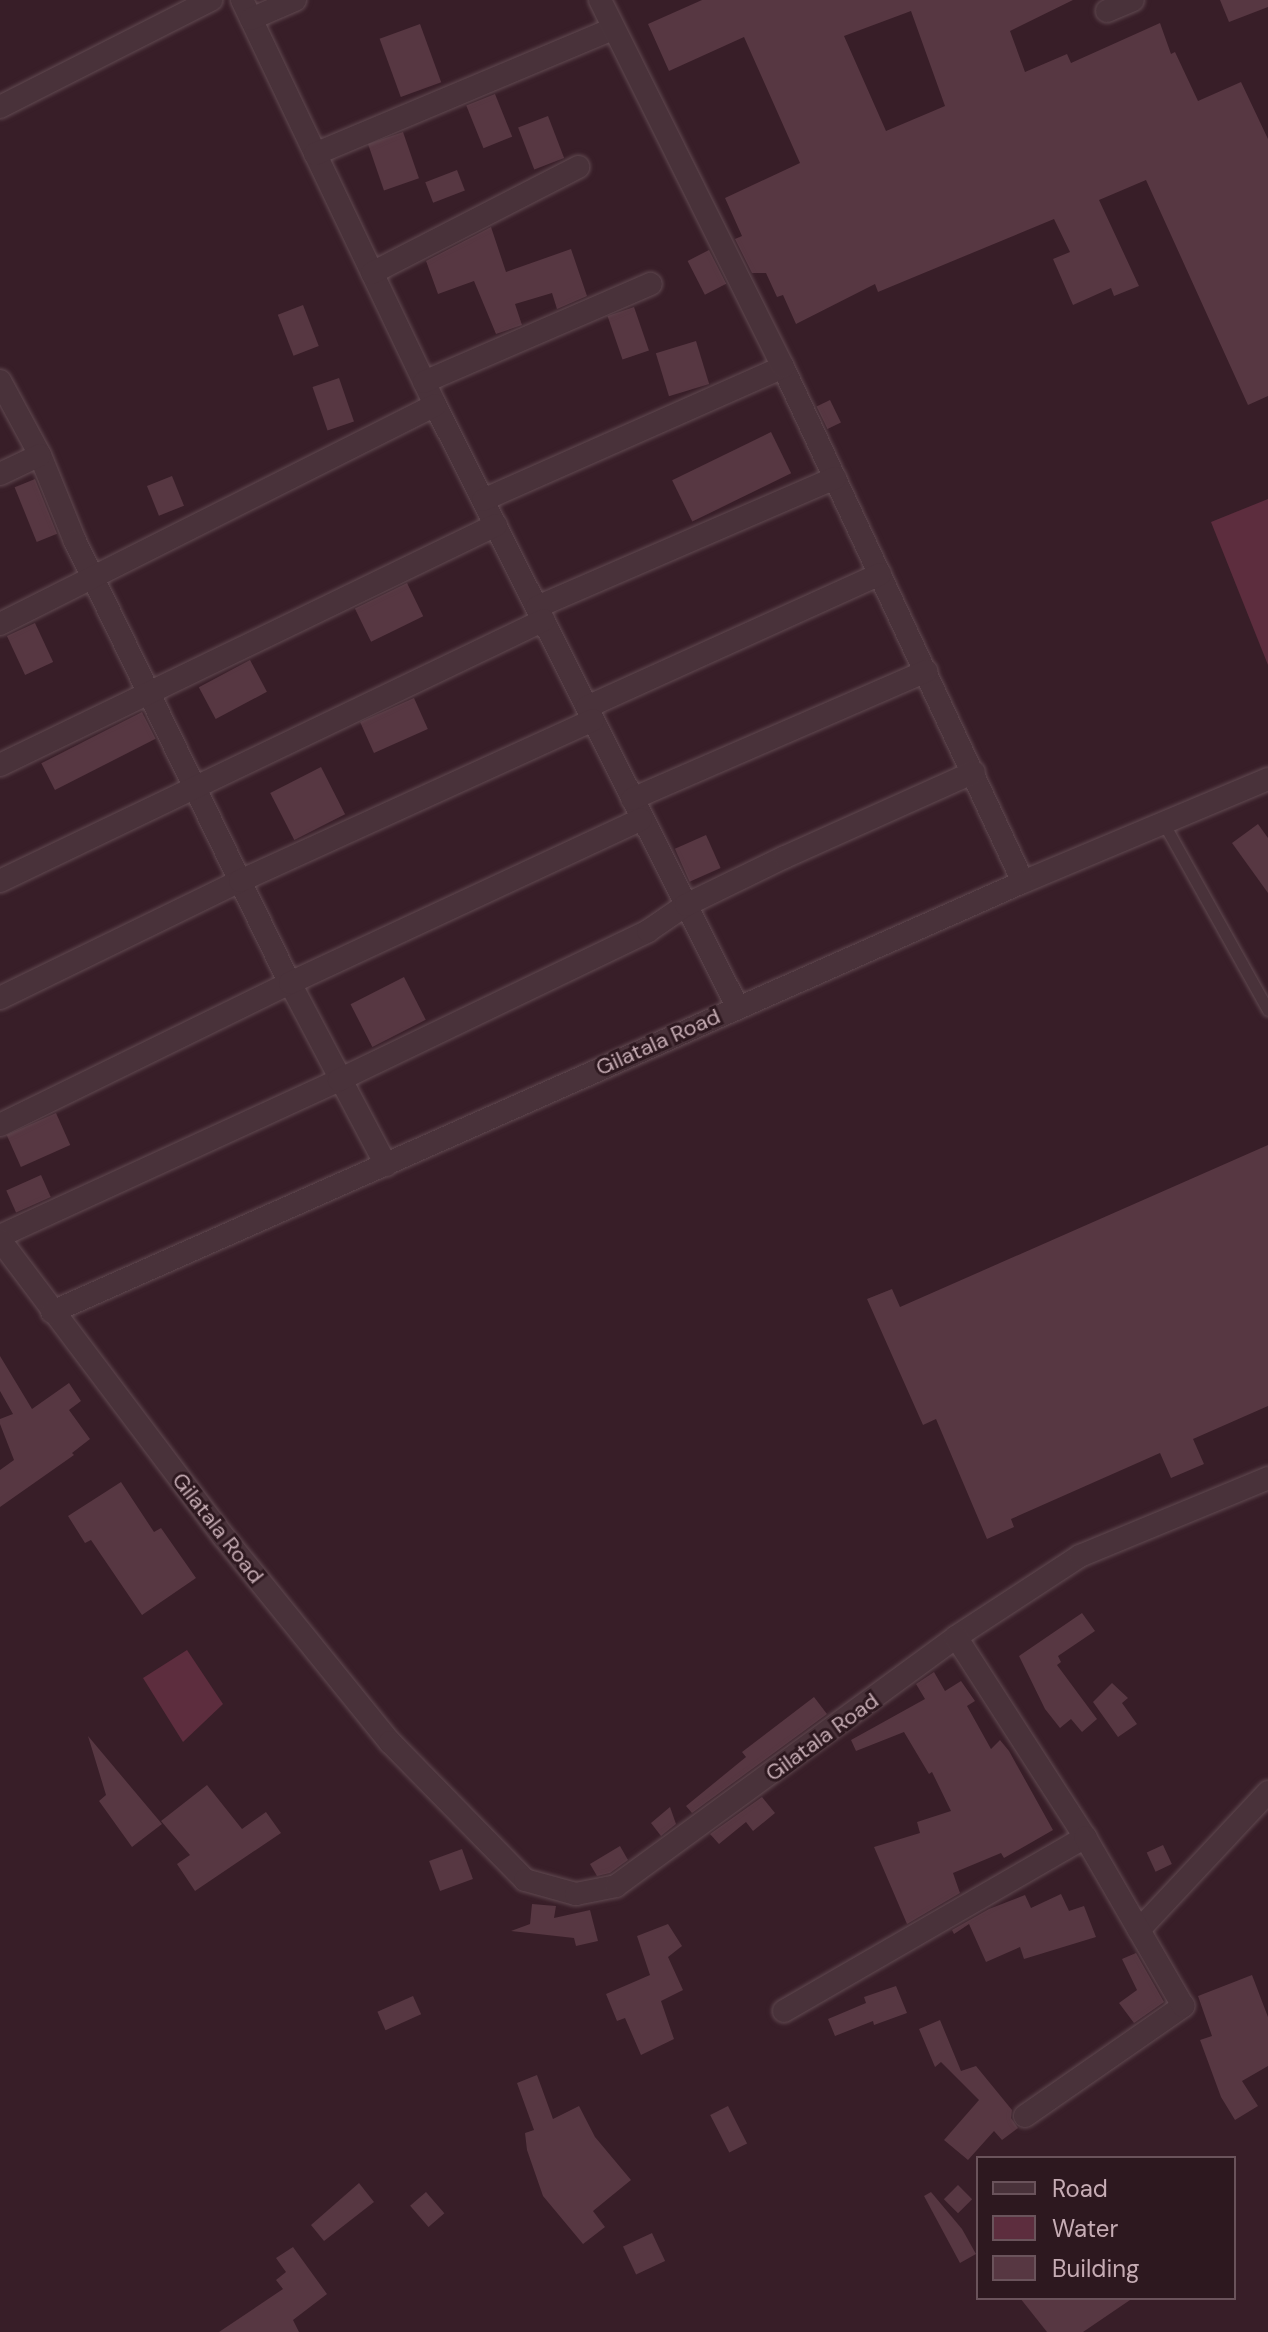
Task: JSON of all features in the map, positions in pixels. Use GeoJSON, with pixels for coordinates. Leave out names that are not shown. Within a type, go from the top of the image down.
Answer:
{"type":"FeatureCollection","features":[{"type":"Feature","properties":{"kind":"street"},"geometry":{"type":"LineString","coordinates":[[0,107],[211,0]]}},
{"type":"Feature","properties":{"kind":"street"},"geometry":{"type":"LineString","coordinates":[[295,0],[246,10],[435,405],[737,1006]]}},
{"type":"Feature","properties":{"kind":"street"},"geometry":{"type":"LineString","coordinates":[[600,0],[783,367],[1023,882]]}},
{"type":"Feature","properties":{"kind":"street"},"geometry":{"type":"LineString","coordinates":[[1107,11],[1133,0]]}},
{"type":"Feature","properties":{"kind":"street"},"geometry":{"type":"LineString","coordinates":[[315,154],[613,29]]}},
{"type":"Feature","properties":{"kind":"street"},"geometry":{"type":"LineString","coordinates":[[372,273],[578,167]]}},
{"type":"Feature","properties":{"kind":"street"},"geometry":{"type":"LineString","coordinates":[[424,382],[651,284]]}},
{"type":"Feature","properties":{"kind":"street"},"geometry":{"type":"LineString","coordinates":[[483,500],[783,367]]}},
{"type":"Feature","properties":{"kind":"street"},"geometry":{"type":"LineString","coordinates":[[0,381],[40,455],[92,577],[290,983],[386,1165]]}},
{"type":"Feature","properties":{"kind":"street"},"geometry":{"type":"LineString","coordinates":[[0,624],[435,405]]}},
{"type":"Feature","properties":{"kind":"street"},"geometry":{"type":"LineString","coordinates":[[0,474],[40,455]]}},
{"type":"Feature","properties":{"kind":"street"},"geometry":{"type":"LineString","coordinates":[[0,881],[195,790],[540,614],[835,478]]}},
{"type":"Feature","properties":{"kind":"street"},"geometry":{"type":"LineString","coordinates":[[0,765],[496,525]]}},
{"type":"Feature","properties":{"kind":"street"},"geometry":{"type":"LineString","coordinates":[[0,998],[880,574]]}},
{"type":"Feature","properties":{"kind":"street"},"geometry":{"type":"LineString","coordinates":[[0,1125],[636,809],[926,671]]}},
{"type":"Feature","properties":{"kind":"street"},"geometry":{"type":"LineString","coordinates":[[52,1312],[0,1238],[648,931],[686,905],[974,772]]}},
{"type":"Feature","properties":{"kind":"street","name":"Gilatala Road"},"geometry":{"type":"LineString","coordinates":[[1266,782],[1023,882],[737,1006],[52,1312],[223,1536],[390,1742],[525,1880],[576,1894],[616,1886],[848,1720],[956,1637],[1080,1556],[1268,1478]]}},
{"type":"Feature","properties":{"kind":"street"},"geometry":{"type":"LineString","coordinates":[[956,1637],[1085,1837],[1183,2006],[1025,2116]]}},
{"type":"Feature","properties":{"kind":"street"},"geometry":{"type":"LineString","coordinates":[[1139,1930],[1268,1792]]}},
{"type":"Feature","properties":{"kind":"street"},"geometry":{"type":"LineString","coordinates":[[784,2011],[1085,1837]]}},
{"type":"Feature","properties":{"kind":"lane"},"geometry":{"type":"LineString","coordinates":[[1164,824],[1268,1010]]}},
{"type":"Feature","properties":{"kind":"water"},"geometry":{"type":"Polygon","coordinates":[[[1268,499],[1268,665],[1211,522],[1268,499]]]}},
{"type":"Feature","properties":{"kind":"water"},"geometry":{"type":"Polygon","coordinates":[[[187,1650],[223,1704],[183,1742],[143,1678],[187,1650]]]}},
{"type":"Feature","properties":{"kind":"building"},"geometry":{"type":"Polygon","coordinates":[[[702,0],[1073,0],[1010,31],[1025,72],[1067,54],[1071,63],[1160,23],[1171,54],[1175,52],[1198,101],[1241,82],[1268,139],[1268,396],[1248,405],[1146,180],[1099,200],[1139,286],[1114,296],[1111,288],[1073,305],[1053,259],[1070,252],[1054,219],[878,292],[875,284],[796,324],[783,295],[777,297],[766,273],[752,273],[735,239],[742,236],[725,198],[800,163],[744,37],[669,71],[648,24],[702,0]],[[911,11],[844,36],[886,131],[945,106],[911,11]]]}},
{"type":"Feature","properties":{"kind":"building"},"geometry":{"type":"Polygon","coordinates":[[[1220,0],[1268,0],[1268,7],[1229,22],[1220,0]]]}},
{"type":"Feature","properties":{"kind":"building"},"geometry":{"type":"Polygon","coordinates":[[[420,24],[441,82],[401,97],[380,39],[420,24]]]}},
{"type":"Feature","properties":{"kind":"building"},"geometry":{"type":"Polygon","coordinates":[[[495,94],[512,137],[483,148],[466,106],[495,94]]]}},
{"type":"Feature","properties":{"kind":"building"},"geometry":{"type":"Polygon","coordinates":[[[548,116],[564,158],[534,169],[518,127],[548,116]]]}},
{"type":"Feature","properties":{"kind":"building"},"geometry":{"type":"Polygon","coordinates":[[[403,132],[419,178],[384,190],[368,144],[403,132]]]}},
{"type":"Feature","properties":{"kind":"building"},"geometry":{"type":"Polygon","coordinates":[[[457,170],[465,191],[433,203],[425,182],[457,170]]]}},
{"type":"Feature","properties":{"kind":"building"},"geometry":{"type":"Polygon","coordinates":[[[491,227],[506,272],[571,249],[587,296],[557,309],[552,293],[515,304],[522,325],[496,334],[474,281],[438,294],[426,261],[491,227]]]}},
{"type":"Feature","properties":{"kind":"building"},"geometry":{"type":"Polygon","coordinates":[[[709,250],[726,284],[705,295],[688,261],[709,250]]]}},
{"type":"Feature","properties":{"kind":"building"},"geometry":{"type":"Polygon","coordinates":[[[303,305],[319,346],[294,356],[278,315],[303,305]]]}},
{"type":"Feature","properties":{"kind":"building"},"geometry":{"type":"Polygon","coordinates":[[[634,307],[649,350],[623,360],[608,316],[634,307]]]}},
{"type":"Feature","properties":{"kind":"building"},"geometry":{"type":"Polygon","coordinates":[[[696,341],[709,384],[669,396],[656,353],[696,341]]]}},
{"type":"Feature","properties":{"kind":"building"},"geometry":{"type":"Polygon","coordinates":[[[339,378],[354,421],[328,431],[313,387],[339,378]]]}},
{"type":"Feature","properties":{"kind":"building"},"geometry":{"type":"Polygon","coordinates":[[[830,400],[841,422],[827,429],[817,407],[830,400]]]}},
{"type":"Feature","properties":{"kind":"building"},"geometry":{"type":"Polygon","coordinates":[[[771,432],[791,473],[692,522],[672,480],[771,432]]]}},
{"type":"Feature","properties":{"kind":"building"},"geometry":{"type":"Polygon","coordinates":[[[172,476],[184,506],[159,516],[147,486],[172,476]]]}},
{"type":"Feature","properties":{"kind":"building"},"geometry":{"type":"Polygon","coordinates":[[[35,479],[57,534],[37,542],[15,487],[35,479]]]}},
{"type":"Feature","properties":{"kind":"building"},"geometry":{"type":"Polygon","coordinates":[[[407,583],[423,616],[371,642],[355,608],[407,583]]]}},
{"type":"Feature","properties":{"kind":"building"},"geometry":{"type":"Polygon","coordinates":[[[35,623],[53,662],[25,675],[7,636],[35,623]]]}},
{"type":"Feature","properties":{"kind":"building"},"geometry":{"type":"Polygon","coordinates":[[[250,660],[267,692],[216,719],[199,687],[250,660]]]}},
{"type":"Feature","properties":{"kind":"building"},"geometry":{"type":"Polygon","coordinates":[[[414,698],[428,729],[374,753],[360,722],[414,698]]]}},
{"type":"Feature","properties":{"kind":"building"},"geometry":{"type":"Polygon","coordinates":[[[142,712],[156,739],[55,790],[41,763],[142,712]]]}},
{"type":"Feature","properties":{"kind":"building"},"geometry":{"type":"Polygon","coordinates":[[[321,767],[345,814],[294,840],[270,793],[321,767]]]}},
{"type":"Feature","properties":{"kind":"building"},"geometry":{"type":"Polygon","coordinates":[[[1258,824],[1268,838],[1268,893],[1232,843],[1258,824]]]}},
{"type":"Feature","properties":{"kind":"building"},"geometry":{"type":"Polygon","coordinates":[[[706,835],[721,868],[690,882],[675,849],[706,835]]]}},
{"type":"Feature","properties":{"kind":"building"},"geometry":{"type":"Polygon","coordinates":[[[404,977],[426,1020],[372,1047],[351,1004],[404,977]]]}},
{"type":"Feature","properties":{"kind":"building"},"geometry":{"type":"Polygon","coordinates":[[[56,1113],[70,1145],[21,1167],[7,1135],[56,1113]]]}},
{"type":"Feature","properties":{"kind":"building"},"geometry":{"type":"Polygon","coordinates":[[[1268,1145],[1268,1406],[1193,1439],[1204,1464],[1171,1478],[1160,1453],[1011,1519],[1014,1527],[987,1539],[936,1419],[923,1425],[867,1299],[892,1289],[900,1307],[1268,1145]]]}},
{"type":"Feature","properties":{"kind":"building"},"geometry":{"type":"Polygon","coordinates":[[[41,1175],[51,1197],[16,1212],[6,1190],[41,1175]]]}},
{"type":"Feature","properties":{"kind":"building"},"geometry":{"type":"Polygon","coordinates":[[[0,1356],[32,1409],[69,1383],[81,1401],[69,1410],[90,1439],[72,1453],[74,1455],[0,1507],[0,1470],[14,1460],[0,1424],[0,1419],[13,1414],[0,1391],[0,1356]]]}},
{"type":"Feature","properties":{"kind":"building"},"geometry":{"type":"Polygon","coordinates":[[[121,1482],[154,1532],[161,1528],[196,1578],[142,1615],[91,1540],[85,1543],[68,1516],[121,1482]]]}},
{"type":"Feature","properties":{"kind":"building"},"geometry":{"type":"Polygon","coordinates":[[[1082,1613],[1095,1631],[1058,1656],[1061,1662],[1057,1665],[1097,1719],[1082,1732],[1071,1719],[1060,1728],[1045,1709],[1019,1656],[1082,1613]]]}},
{"type":"Feature","properties":{"kind":"building"},"geometry":{"type":"Polygon","coordinates":[[[934,1672],[945,1691],[961,1681],[975,1701],[967,1706],[991,1749],[1000,1740],[1009,1751],[1053,1830],[1004,1858],[1001,1853],[953,1873],[960,1893],[907,1924],[874,1847],[920,1833],[917,1822],[951,1811],[932,1772],[929,1774],[904,1732],[856,1751],[851,1740],[925,1699],[916,1684],[934,1672]]]}},
{"type":"Feature","properties":{"kind":"building"},"geometry":{"type":"Polygon","coordinates":[[[1112,1683],[1128,1698],[1122,1703],[1137,1724],[1118,1737],[1093,1702],[1112,1683]]]}},
{"type":"Feature","properties":{"kind":"building"},"geometry":{"type":"Polygon","coordinates":[[[814,1697],[827,1714],[692,1813],[686,1806],[746,1757],[742,1752],[814,1697]]]}},
{"type":"Feature","properties":{"kind":"building"},"geometry":{"type":"Polygon","coordinates":[[[88,1736],[162,1824],[132,1847],[99,1801],[106,1795],[88,1736]]]}},
{"type":"Feature","properties":{"kind":"building"},"geometry":{"type":"Polygon","coordinates":[[[207,1785],[242,1829],[266,1812],[281,1833],[195,1891],[177,1864],[190,1855],[161,1821],[207,1785]]]}},
{"type":"Feature","properties":{"kind":"building"},"geometry":{"type":"Polygon","coordinates":[[[762,1797],[775,1813],[753,1831],[746,1822],[719,1844],[710,1834],[762,1797]]]}},
{"type":"Feature","properties":{"kind":"building"},"geometry":{"type":"Polygon","coordinates":[[[670,1807],[676,1824],[661,1836],[651,1823],[670,1807]]]}},
{"type":"Feature","properties":{"kind":"building"},"geometry":{"type":"Polygon","coordinates":[[[1163,1845],[1172,1864],[1156,1872],[1147,1853],[1163,1845]]]}},
{"type":"Feature","properties":{"kind":"building"},"geometry":{"type":"Polygon","coordinates":[[[620,1846],[628,1860],[610,1873],[597,1876],[590,1864],[620,1846]]]}},
{"type":"Feature","properties":{"kind":"building"},"geometry":{"type":"Polygon","coordinates":[[[462,1849],[473,1879],[440,1891],[429,1861],[462,1849]]]}},
{"type":"Feature","properties":{"kind":"building"},"geometry":{"type":"Polygon","coordinates":[[[1061,1894],[1069,1911],[1084,1906],[1096,1937],[1024,1959],[1020,1947],[986,1962],[969,1924],[954,1934],[952,1930],[989,1909],[1025,1895],[1031,1908],[1061,1894]]]}},
{"type":"Feature","properties":{"kind":"building"},"geometry":{"type":"Polygon","coordinates":[[[532,1904],[556,1906],[554,1918],[590,1910],[598,1941],[576,1946],[574,1938],[511,1931],[530,1924],[532,1904]]]}},
{"type":"Feature","properties":{"kind":"building"},"geometry":{"type":"Polygon","coordinates":[[[668,1924],[682,1946],[668,1957],[683,1990],[661,2001],[674,2039],[641,2055],[625,2018],[617,2021],[606,1994],[650,1975],[637,1936],[668,1924]]]}},
{"type":"Feature","properties":{"kind":"building"},"geometry":{"type":"Polygon","coordinates":[[[1136,1953],[1164,2002],[1134,2023],[1119,2003],[1137,1990],[1122,1959],[1136,1953]]]}},
{"type":"Feature","properties":{"kind":"building"},"geometry":{"type":"Polygon","coordinates":[[[1252,1975],[1268,2017],[1268,2066],[1242,2081],[1258,2106],[1235,2120],[1221,2097],[1200,2040],[1212,2036],[1198,1996],[1252,1975]]]}},
{"type":"Feature","properties":{"kind":"building"},"geometry":{"type":"Polygon","coordinates":[[[896,1986],[907,2013],[874,2025],[873,2021],[835,2036],[828,2019],[866,2003],[864,1997],[896,1986]]]}},
{"type":"Feature","properties":{"kind":"building"},"geometry":{"type":"Polygon","coordinates":[[[413,1996],[421,2014],[386,2030],[377,2012],[413,1996]]]}},
{"type":"Feature","properties":{"kind":"building"},"geometry":{"type":"Polygon","coordinates":[[[940,2020],[961,2071],[976,2066],[1012,2110],[1011,2118],[1018,2128],[1002,2140],[994,2131],[968,2160],[944,2140],[979,2100],[941,2062],[935,2067],[919,2029],[940,2020]]]}},
{"type":"Feature","properties":{"kind":"building"},"geometry":{"type":"Polygon","coordinates":[[[537,2075],[553,2119],[579,2106],[595,2137],[631,2180],[593,2211],[605,2227],[583,2244],[543,2196],[527,2150],[525,2133],[534,2130],[517,2083],[537,2075]]]}},
{"type":"Feature","properties":{"kind":"building"},"geometry":{"type":"Polygon","coordinates":[[[728,2106],[747,2143],[729,2153],[710,2115],[728,2106]]]}},
{"type":"Feature","properties":{"kind":"building"},"geometry":{"type":"Polygon","coordinates":[[[359,2183],[374,2202],[324,2241],[311,2225],[359,2183]]]}},
{"type":"Feature","properties":{"kind":"building"},"geometry":{"type":"Polygon","coordinates":[[[958,2185],[972,2199],[958,2213],[944,2199],[958,2185]]]}},
{"type":"Feature","properties":{"kind":"building"},"geometry":{"type":"Polygon","coordinates":[[[426,2192],[444,2213],[429,2227],[410,2206],[426,2192]]]}},
{"type":"Feature","properties":{"kind":"building"},"geometry":{"type":"Polygon","coordinates":[[[931,2192],[962,2229],[976,2254],[960,2263],[924,2196],[931,2192]]]}},
{"type":"Feature","properties":{"kind":"building"},"geometry":{"type":"Polygon","coordinates":[[[652,2233],[665,2261],[636,2275],[623,2247],[652,2233]]]}},
{"type":"Feature","properties":{"kind":"building"},"geometry":{"type":"Polygon","coordinates":[[[293,2247],[327,2294],[293,2320],[299,2332],[219,2332],[283,2289],[276,2280],[286,2272],[276,2258],[293,2247]]]}},
{"type":"Feature","properties":{"kind":"building"},"geometry":{"type":"Polygon","coordinates":[[[1022,2300],[1130,2300],[1083,2332],[1047,2332],[1022,2300]]]}}]}
